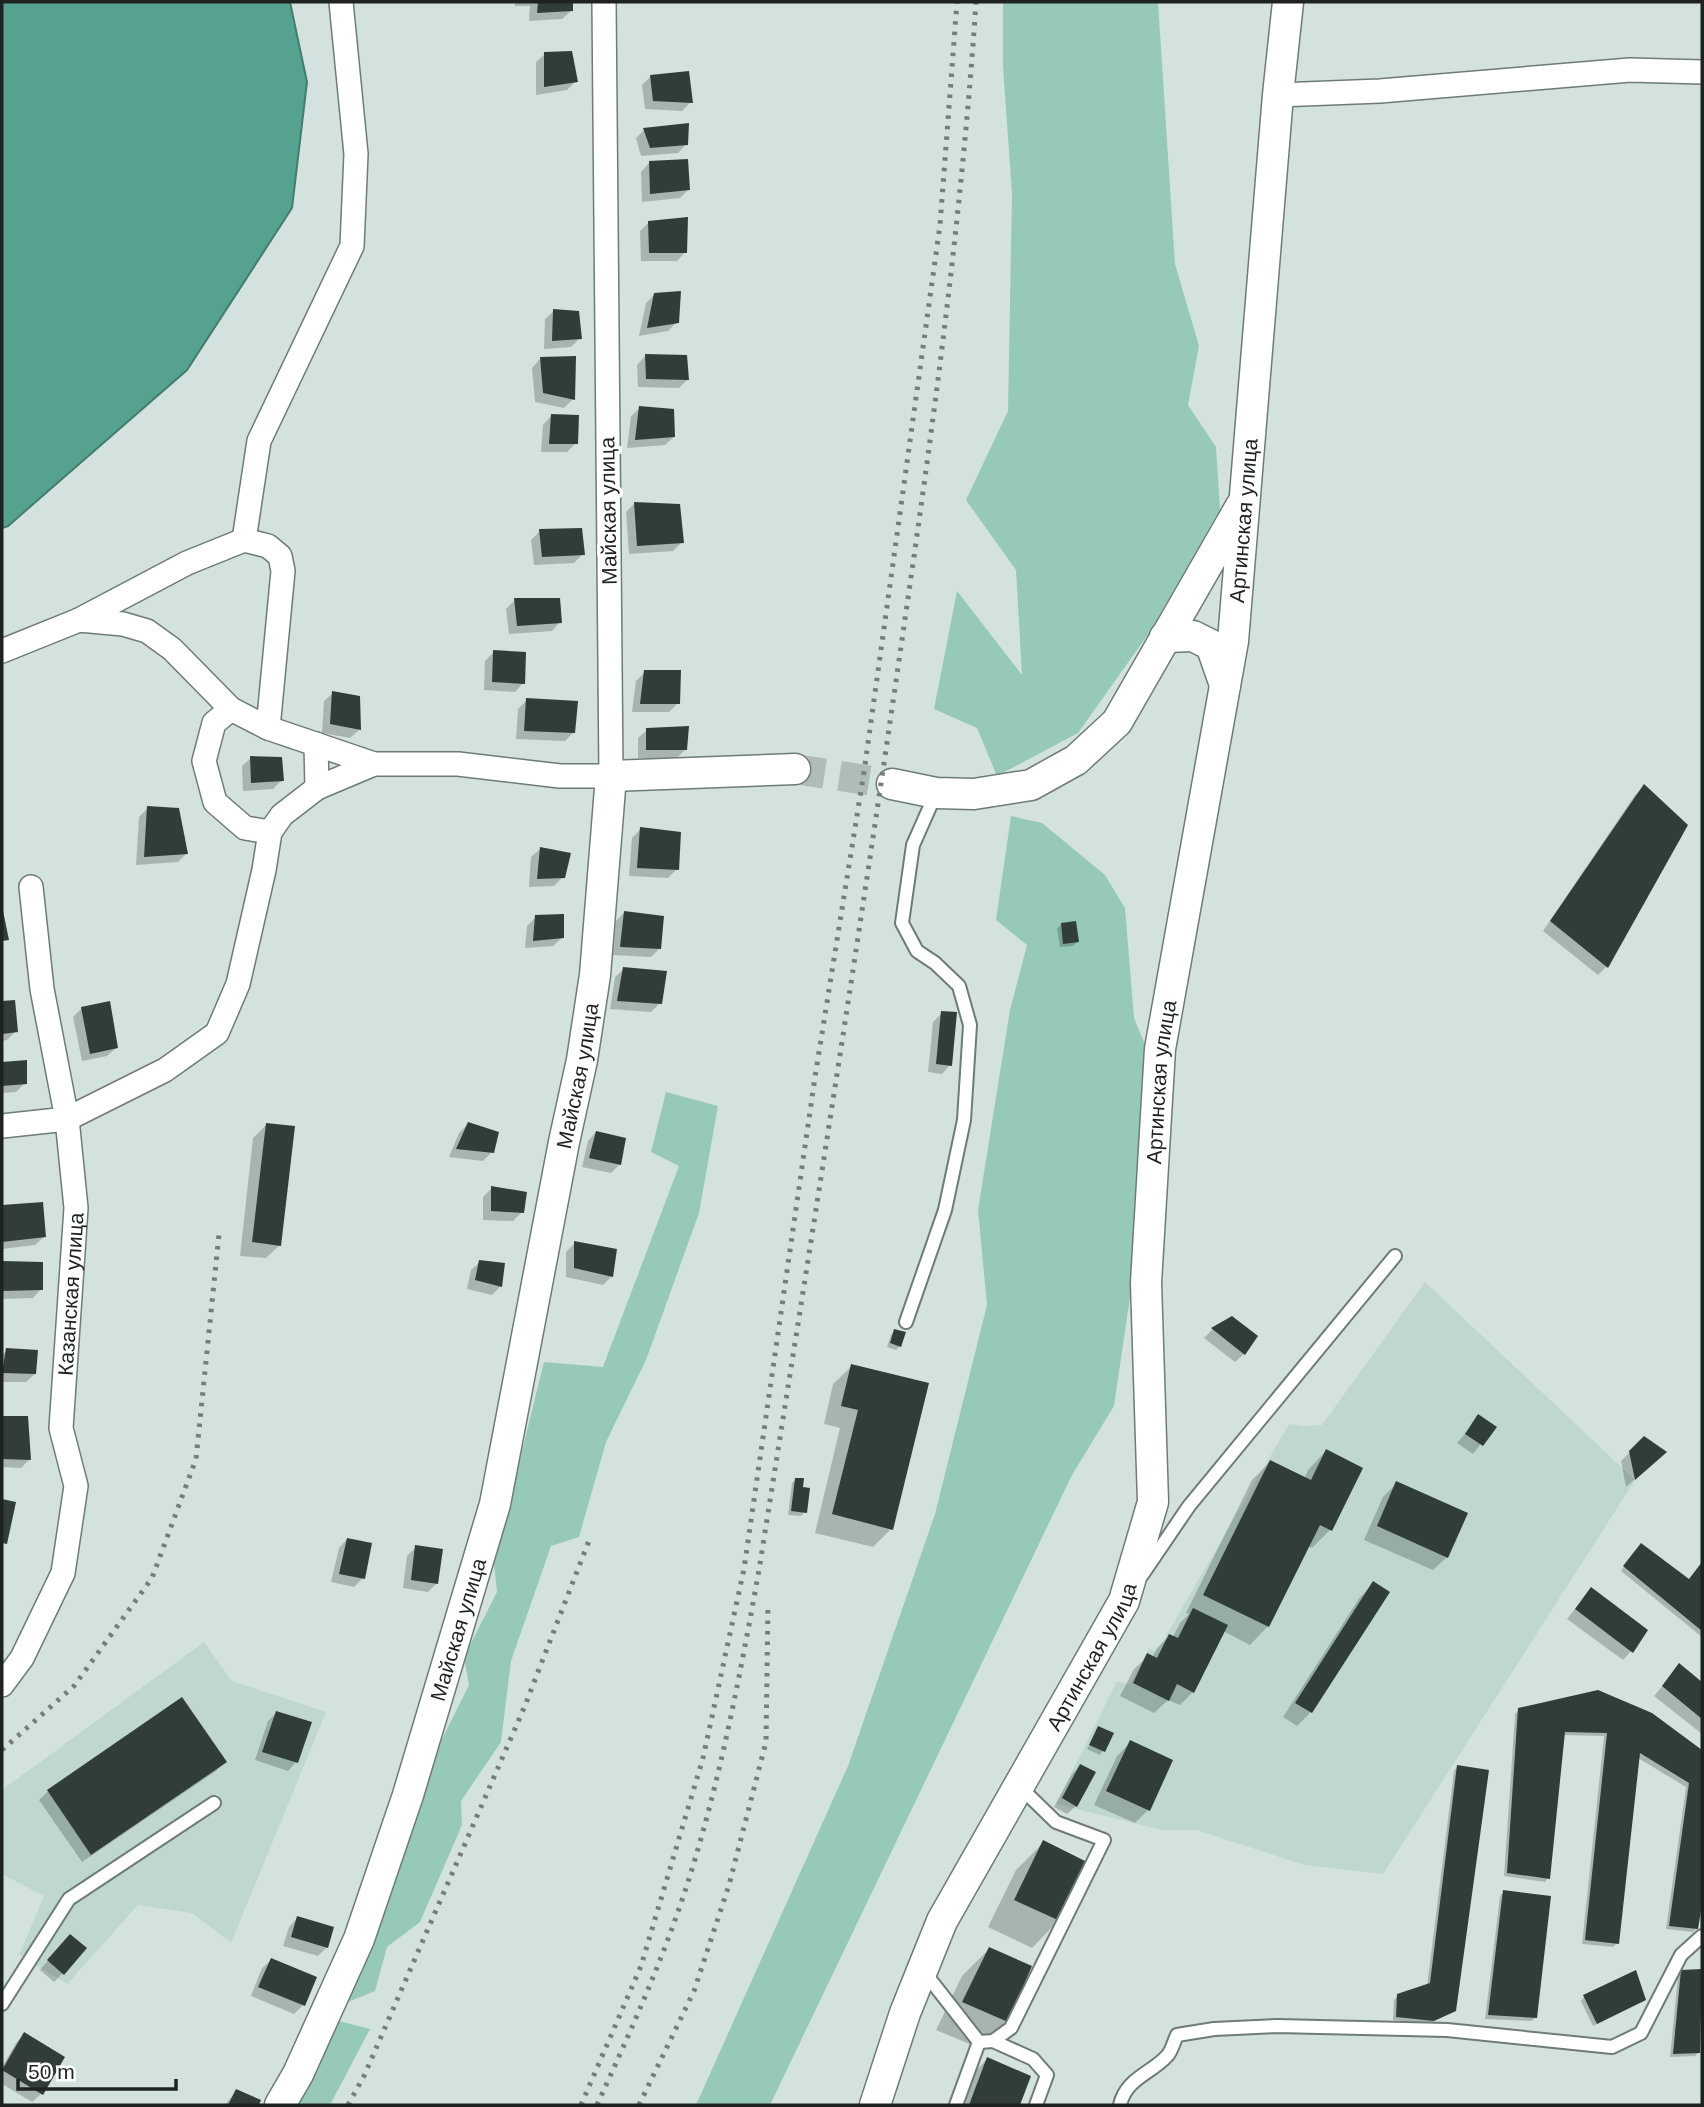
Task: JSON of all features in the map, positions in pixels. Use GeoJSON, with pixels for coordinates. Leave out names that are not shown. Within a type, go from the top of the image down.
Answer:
{"type":"FeatureCollection","features":[{"type":"Feature","properties":{"kind":"street"},"geometry":{"type":"LineString","coordinates":[[244,540],[259,441],[352,246],[356,154],[341,2]]}},
{"type":"Feature","properties":{"kind":"street","name":"Майская улица"},"geometry":{"type":"LineString","coordinates":[[280,2105],[298,2074],[359,1939],[408,1795],[495,1504],[582,1060],[595,975],[611,776],[604,2]]}},
{"type":"Feature","properties":{"kind":"street","name":"Артинская улица"},"geometry":{"type":"LineString","coordinates":[[874,2105],[905,2012],[942,1921],[1124,1601],[1153,1502],[1146,1283],[1160,1049],[1233,641],[1288,2]]}},
{"type":"Feature","properties":{"kind":"street"},"geometry":{"type":"LineString","coordinates":[[1278,94],[1380,90],[1630,70],[1702,72]]}},
{"type":"Feature","properties":{"kind":"street"},"geometry":{"type":"LineString","coordinates":[[892,783],[936,793],[974,794],[1031,785],[1076,761],[1117,722],[1245,499]]}},
{"type":"Feature","properties":{"kind":"street"},"geometry":{"type":"LineString","coordinates":[[2,651],[79,620],[187,563],[244,540],[268,546],[280,556],[283,571],[268,728]]}},
{"type":"Feature","properties":{"kind":"street"},"geometry":{"type":"LineString","coordinates":[[79,620],[123,624],[147,631],[172,649],[231,709],[268,728],[374,764],[458,764],[560,776],[795,769]]}},
{"type":"Feature","properties":{"kind":"street"},"geometry":{"type":"LineString","coordinates":[[1166,637],[1193,636],[1211,645],[1225,685]]}},
{"type":"Feature","properties":{"kind":"street"},"geometry":{"type":"LineString","coordinates":[[231,709],[214,723],[204,761],[215,802],[245,828],[270,832]]}},
{"type":"Feature","properties":{"kind":"street"},"geometry":{"type":"LineString","coordinates":[[316,744],[317,788]]}},
{"type":"Feature","properties":{"kind":"street"},"geometry":{"type":"LineString","coordinates":[[2,1126],[67,1119],[165,1070],[217,1033],[238,984],[270,832],[282,815],[317,788],[374,764]]}},
{"type":"Feature","properties":{"kind":"street","name":"Казанская улица"},"geometry":{"type":"LineString","coordinates":[[2,1685],[22,1658],[63,1573],[76,1486],[61,1428],[76,1208],[67,1119],[42,989],[31,887]]}},
{"type":"Feature","properties":{"kind":"lane"},"geometry":{"type":"LineString","coordinates":[[906,1322],[945,1210],[964,1119],[970,1038],[970,1025],[959,986],[935,963],[917,951],[902,923],[913,845],[936,793]]}},
{"type":"Feature","properties":{"kind":"lane"},"geometry":{"type":"LineString","coordinates":[[1124,1601],[1189,1506],[1395,1256]]}},
{"type":"Feature","properties":{"kind":"lane"},"geometry":{"type":"LineString","coordinates":[[993,2041],[1011,2028],[1104,1840],[1056,1822],[1019,1786]]}},
{"type":"Feature","properties":{"kind":"lane"},"geometry":{"type":"LineString","coordinates":[[2,2004],[69,1899],[214,1803]]}},
{"type":"Feature","properties":{"kind":"lane"},"geometry":{"type":"LineString","coordinates":[[1120,2105],[1122,2095],[1146,2071],[1168,2056],[1177,2035],[1213,2029],[1276,2026],[1447,2030],[1612,2047],[1641,2033],[1681,1955],[1702,1936]]}},
{"type":"Feature","properties":{"kind":"lane"},"geometry":{"type":"LineString","coordinates":[[922,1970],[979,2042]]}},
{"type":"Feature","properties":{"kind":"lane"},"geometry":{"type":"LineString","coordinates":[[979,2042],[993,2041],[1033,2059],[1047,2075],[1035,2105]]}},
{"type":"Feature","properties":{"kind":"lane"},"geometry":{"type":"LineString","coordinates":[[956,2105],[979,2042]]}},
{"type":"Feature","properties":{"kind":"shaded area"},"geometry":{"type":"Polygon","coordinates":[[[2,2],[290,2],[307,82],[292,208],[187,370],[8,526],[2,528],[2,2]]]}},
{"type":"Feature","properties":{"kind":"shaded area"},"geometry":{"type":"Polygon","coordinates":[[[1003,2],[1158,2],[1175,264],[1199,346],[1188,405],[1216,447],[1220,509],[1149,633],[1078,733],[997,776],[977,728],[934,709],[957,591],[1022,675],[1016,570],[966,500],[1008,411],[1012,194],[1003,66],[1003,2]]]}},
{"type":"Feature","properties":{"kind":"shaded area"},"geometry":{"type":"Polygon","coordinates":[[[1011,816],[1042,823],[1105,875],[1125,908],[1134,1018],[1152,1061],[1138,1243],[1114,1406],[1072,1475],[770,2105],[696,2105],[848,1766],[935,1514],[987,1305],[978,1210],[1010,1010],[1027,945],[996,920],[1011,816]]]}},
{"type":"Feature","properties":{"kind":"shaded area"},"geometry":{"type":"Polygon","coordinates":[[[666,1092],[718,1106],[699,1213],[646,1360],[606,1442],[579,1537],[551,1546],[511,1661],[501,1742],[461,1801],[462,1825],[420,1922],[387,1947],[375,1991],[348,2002],[439,1745],[469,1685],[464,1657],[497,1592],[494,1564],[544,1362],[603,1367],[679,1166],[651,1152],[666,1092]]]}},
{"type":"Feature","properties":{"kind":"shaded area"},"geometry":{"type":"Polygon","coordinates":[[[1425,1282],[1635,1480],[1383,1874],[1304,1865],[1197,1830],[1162,1830],[1056,1804],[1117,1681],[1130,1684],[1149,1648],[1156,1653],[1289,1424],[1322,1425],[1425,1282]]]}},
{"type":"Feature","properties":{"kind":"shaded area"},"geometry":{"type":"Polygon","coordinates":[[[204,1642],[232,1681],[326,1712],[231,1943],[192,1913],[138,1905],[67,1984],[19,1955],[44,1896],[2,1874],[2,1790],[204,1642]]]}},
{"type":"Feature","properties":{"kind":"shaded area"},"geometry":{"type":"Polygon","coordinates":[[[339,2021],[370,2029],[330,2105],[297,2105],[339,2021]]]}},
{"type":"Feature","properties":{"kind":"building"},"geometry":{"type":"Polygon","coordinates":[[[538,2],[573,2],[573,11],[537,13],[538,2]]]}},
{"type":"Feature","properties":{"kind":"building"},"geometry":{"type":"Polygon","coordinates":[[[572,51],[578,82],[544,87],[544,52],[572,51]]]}},
{"type":"Feature","properties":{"kind":"building"},"geometry":{"type":"Polygon","coordinates":[[[689,71],[693,103],[653,101],[650,75],[689,71]]]}},
{"type":"Feature","properties":{"kind":"building"},"geometry":{"type":"Polygon","coordinates":[[[689,123],[688,145],[650,148],[643,128],[689,123]]]}},
{"type":"Feature","properties":{"kind":"building"},"geometry":{"type":"Polygon","coordinates":[[[688,159],[690,190],[650,194],[649,161],[688,159]]]}},
{"type":"Feature","properties":{"kind":"building"},"geometry":{"type":"Polygon","coordinates":[[[688,217],[687,253],[649,253],[648,221],[688,217]]]}},
{"type":"Feature","properties":{"kind":"building"},"geometry":{"type":"Polygon","coordinates":[[[681,291],[679,323],[647,328],[654,293],[681,291]]]}},
{"type":"Feature","properties":{"kind":"building"},"geometry":{"type":"Polygon","coordinates":[[[553,309],[579,311],[582,339],[552,341],[553,309]]]}},
{"type":"Feature","properties":{"kind":"building"},"geometry":{"type":"Polygon","coordinates":[[[645,354],[687,355],[689,380],[646,379],[645,354]]]}},
{"type":"Feature","properties":{"kind":"building"},"geometry":{"type":"Polygon","coordinates":[[[576,356],[575,400],[543,393],[540,357],[576,356]]]}},
{"type":"Feature","properties":{"kind":"building"},"geometry":{"type":"Polygon","coordinates":[[[639,406],[674,409],[675,437],[635,440],[639,406]]]}},
{"type":"Feature","properties":{"kind":"building"},"geometry":{"type":"Polygon","coordinates":[[[551,414],[579,415],[578,444],[549,444],[551,414]]]}},
{"type":"Feature","properties":{"kind":"building"},"geometry":{"type":"Polygon","coordinates":[[[634,502],[680,504],[684,543],[637,546],[634,502]]]}},
{"type":"Feature","properties":{"kind":"building"},"geometry":{"type":"Polygon","coordinates":[[[582,528],[585,555],[542,557],[539,529],[582,528]]]}},
{"type":"Feature","properties":{"kind":"building"},"geometry":{"type":"Polygon","coordinates":[[[514,598],[560,598],[562,623],[517,626],[514,598]]]}},
{"type":"Feature","properties":{"kind":"building"},"geometry":{"type":"Polygon","coordinates":[[[493,650],[526,652],[525,684],[492,682],[493,650]]]}},
{"type":"Feature","properties":{"kind":"building"},"geometry":{"type":"Polygon","coordinates":[[[644,670],[681,670],[680,704],[640,704],[644,670]]]}},
{"type":"Feature","properties":{"kind":"building"},"geometry":{"type":"Polygon","coordinates":[[[332,691],[360,696],[361,730],[330,724],[332,691]]]}},
{"type":"Feature","properties":{"kind":"building"},"geometry":{"type":"Polygon","coordinates":[[[526,698],[578,701],[575,733],[524,731],[526,698]]]}},
{"type":"Feature","properties":{"kind":"building"},"geometry":{"type":"Polygon","coordinates":[[[689,726],[687,750],[646,750],[646,728],[689,726]]]}},
{"type":"Feature","properties":{"kind":"building"},"geometry":{"type":"Polygon","coordinates":[[[250,756],[282,757],[284,781],[251,783],[250,756]]]}},
{"type":"Feature","properties":{"kind":"building"},"geometry":{"type":"Polygon","coordinates":[[[1644,784],[1688,825],[1608,968],[1550,921],[1644,784]]]}},
{"type":"Feature","properties":{"kind":"building"},"geometry":{"type":"Polygon","coordinates":[[[147,806],[179,808],[188,854],[144,857],[147,806]]]}},
{"type":"Feature","properties":{"kind":"building"},"geometry":{"type":"Polygon","coordinates":[[[640,827],[681,832],[679,870],[637,868],[640,827]]]}},
{"type":"Feature","properties":{"kind":"building"},"geometry":{"type":"Polygon","coordinates":[[[540,847],[571,853],[565,878],[537,879],[540,847]]]}},
{"type":"Feature","properties":{"kind":"building"},"geometry":{"type":"Polygon","coordinates":[[[2,906],[9,940],[2,941],[2,906]]]}},
{"type":"Feature","properties":{"kind":"building"},"geometry":{"type":"Polygon","coordinates":[[[624,911],[664,916],[661,949],[620,947],[624,911]]]}},
{"type":"Feature","properties":{"kind":"building"},"geometry":{"type":"Polygon","coordinates":[[[564,914],[564,938],[533,941],[535,915],[564,914]]]}},
{"type":"Feature","properties":{"kind":"building"},"geometry":{"type":"Polygon","coordinates":[[[1076,921],[1079,942],[1063,944],[1061,923],[1076,921]]]}},
{"type":"Feature","properties":{"kind":"building"},"geometry":{"type":"Polygon","coordinates":[[[623,967],[667,971],[662,1004],[617,1001],[623,967]]]}},
{"type":"Feature","properties":{"kind":"building"},"geometry":{"type":"Polygon","coordinates":[[[15,1000],[18,1032],[2,1034],[2,1001],[15,1000]]]}},
{"type":"Feature","properties":{"kind":"building"},"geometry":{"type":"Polygon","coordinates":[[[110,1001],[118,1048],[90,1054],[81,1007],[110,1001]]]}},
{"type":"Feature","properties":{"kind":"building"},"geometry":{"type":"Polygon","coordinates":[[[941,1011],[957,1012],[952,1066],[936,1064],[941,1011]]]}},
{"type":"Feature","properties":{"kind":"building"},"geometry":{"type":"Polygon","coordinates":[[[27,1060],[27,1084],[2,1086],[2,1062],[27,1060]]]}},
{"type":"Feature","properties":{"kind":"building"},"geometry":{"type":"Polygon","coordinates":[[[468,1122],[499,1132],[494,1153],[456,1149],[468,1122]]]}},
{"type":"Feature","properties":{"kind":"building"},"geometry":{"type":"Polygon","coordinates":[[[266,1123],[295,1126],[281,1246],[252,1242],[266,1123]]]}},
{"type":"Feature","properties":{"kind":"building"},"geometry":{"type":"Polygon","coordinates":[[[596,1131],[626,1138],[621,1165],[589,1158],[596,1131]]]}},
{"type":"Feature","properties":{"kind":"building"},"geometry":{"type":"Polygon","coordinates":[[[491,1186],[527,1192],[524,1213],[491,1211],[491,1186]]]}},
{"type":"Feature","properties":{"kind":"building"},"geometry":{"type":"Polygon","coordinates":[[[43,1202],[46,1237],[2,1242],[2,1205],[43,1202]]]}},
{"type":"Feature","properties":{"kind":"building"},"geometry":{"type":"Polygon","coordinates":[[[574,1241],[617,1249],[613,1277],[574,1268],[574,1241]]]}},
{"type":"Feature","properties":{"kind":"building"},"geometry":{"type":"Polygon","coordinates":[[[479,1260],[505,1263],[502,1287],[475,1280],[479,1260]]]}},
{"type":"Feature","properties":{"kind":"building"},"geometry":{"type":"Polygon","coordinates":[[[2,1261],[43,1262],[43,1290],[2,1291],[2,1261]]]}},
{"type":"Feature","properties":{"kind":"building"},"geometry":{"type":"Polygon","coordinates":[[[1232,1316],[1258,1336],[1245,1355],[1211,1328],[1232,1316]]]}},
{"type":"Feature","properties":{"kind":"building"},"geometry":{"type":"Polygon","coordinates":[[[894,1329],[906,1332],[901,1347],[890,1343],[894,1329]]]}},
{"type":"Feature","properties":{"kind":"building"},"geometry":{"type":"Polygon","coordinates":[[[6,1348],[38,1350],[36,1374],[2,1373],[6,1348]]]}},
{"type":"Feature","properties":{"kind":"building"},"geometry":{"type":"Polygon","coordinates":[[[851,1364],[929,1383],[893,1530],[832,1514],[858,1410],[841,1406],[851,1364]]]}},
{"type":"Feature","properties":{"kind":"building"},"geometry":{"type":"Polygon","coordinates":[[[1478,1414],[1497,1427],[1483,1446],[1465,1434],[1478,1414]]]}},
{"type":"Feature","properties":{"kind":"building"},"geometry":{"type":"Polygon","coordinates":[[[2,1416],[28,1416],[31,1460],[2,1459],[2,1416]]]}},
{"type":"Feature","properties":{"kind":"building"},"geometry":{"type":"Polygon","coordinates":[[[1644,1436],[1667,1452],[1635,1480],[1629,1451],[1644,1436]]]}},
{"type":"Feature","properties":{"kind":"building"},"geometry":{"type":"Polygon","coordinates":[[[1326,1449],[1363,1468],[1332,1531],[1320,1525],[1269,1627],[1203,1595],[1270,1460],[1311,1480],[1326,1449]]]}},
{"type":"Feature","properties":{"kind":"building"},"geometry":{"type":"Polygon","coordinates":[[[795,1478],[804,1478],[803,1487],[810,1488],[807,1513],[791,1511],[795,1478]]]}},
{"type":"Feature","properties":{"kind":"building"},"geometry":{"type":"Polygon","coordinates":[[[1396,1481],[1468,1513],[1448,1558],[1377,1526],[1396,1481]]]}},
{"type":"Feature","properties":{"kind":"building"},"geometry":{"type":"Polygon","coordinates":[[[2,1499],[16,1502],[7,1544],[2,1543],[2,1499]]]}},
{"type":"Feature","properties":{"kind":"building"},"geometry":{"type":"Polygon","coordinates":[[[347,1538],[372,1543],[365,1579],[339,1574],[347,1538]]]}},
{"type":"Feature","properties":{"kind":"building"},"geometry":{"type":"Polygon","coordinates":[[[1641,1543],[1689,1579],[1702,1562],[1702,1631],[1623,1566],[1641,1543]]]}},
{"type":"Feature","properties":{"kind":"building"},"geometry":{"type":"Polygon","coordinates":[[[415,1545],[443,1549],[438,1584],[411,1580],[415,1545]]]}},
{"type":"Feature","properties":{"kind":"building"},"geometry":{"type":"Polygon","coordinates":[[[1373,1581],[1390,1592],[1312,1713],[1295,1703],[1373,1581]]]}},
{"type":"Feature","properties":{"kind":"building"},"geometry":{"type":"Polygon","coordinates":[[[1591,1587],[1648,1630],[1633,1653],[1575,1609],[1591,1587]]]}},
{"type":"Feature","properties":{"kind":"building"},"geometry":{"type":"Polygon","coordinates":[[[1193,1608],[1228,1625],[1194,1693],[1177,1684],[1169,1701],[1133,1683],[1147,1653],[1157,1658],[1169,1634],[1178,1638],[1193,1608]]]}},
{"type":"Feature","properties":{"kind":"building"},"geometry":{"type":"Polygon","coordinates":[[[1679,1663],[1702,1682],[1702,1719],[1662,1686],[1679,1663]]]}},
{"type":"Feature","properties":{"kind":"building"},"geometry":{"type":"Polygon","coordinates":[[[1598,1690],[1652,1713],[1702,1750],[1702,1905],[1698,1929],[1669,1926],[1689,1783],[1640,1753],[1619,1944],[1585,1940],[1607,1733],[1565,1732],[1550,1879],[1507,1873],[1518,1708],[1598,1690]]]}},
{"type":"Feature","properties":{"kind":"building"},"geometry":{"type":"Polygon","coordinates":[[[182,1697],[227,1762],[91,1855],[47,1790],[182,1697]]]}},
{"type":"Feature","properties":{"kind":"building"},"geometry":{"type":"Polygon","coordinates":[[[276,1711],[312,1722],[298,1763],[262,1752],[276,1711]]]}},
{"type":"Feature","properties":{"kind":"building"},"geometry":{"type":"Polygon","coordinates":[[[1098,1726],[1114,1733],[1105,1752],[1089,1745],[1098,1726]]]}},
{"type":"Feature","properties":{"kind":"building"},"geometry":{"type":"Polygon","coordinates":[[[1130,1740],[1173,1760],[1150,1811],[1106,1791],[1130,1740]]]}},
{"type":"Feature","properties":{"kind":"building"},"geometry":{"type":"Polygon","coordinates":[[[1080,1764],[1096,1772],[1077,1807],[1062,1798],[1080,1764]]]}},
{"type":"Feature","properties":{"kind":"building"},"geometry":{"type":"Polygon","coordinates":[[[1457,1765],[1489,1770],[1456,2011],[1434,2021],[1396,2017],[1397,1994],[1430,1983],[1457,1765]]]}},
{"type":"Feature","properties":{"kind":"building"},"geometry":{"type":"Polygon","coordinates":[[[1043,1840],[1087,1862],[1060,1921],[1014,1900],[1043,1840]]]}},
{"type":"Feature","properties":{"kind":"building"},"geometry":{"type":"Polygon","coordinates":[[[1503,1890],[1551,1896],[1537,2018],[1488,2015],[1503,1890]]]}},
{"type":"Feature","properties":{"kind":"building"},"geometry":{"type":"Polygon","coordinates":[[[297,1916],[334,1927],[328,1948],[291,1937],[297,1916]]]}},
{"type":"Feature","properties":{"kind":"building"},"geometry":{"type":"Polygon","coordinates":[[[70,1934],[87,1948],[64,1975],[47,1960],[70,1934]]]}},
{"type":"Feature","properties":{"kind":"building"},"geometry":{"type":"Polygon","coordinates":[[[989,1947],[1032,1966],[1008,2022],[962,2002],[989,1947]]]}},
{"type":"Feature","properties":{"kind":"building"},"geometry":{"type":"Polygon","coordinates":[[[271,1958],[317,1977],[305,2006],[258,1987],[271,1958]]]}},
{"type":"Feature","properties":{"kind":"building"},"geometry":{"type":"Polygon","coordinates":[[[1702,1969],[1700,2053],[1673,2054],[1681,1970],[1702,1969]]]}},
{"type":"Feature","properties":{"kind":"building"},"geometry":{"type":"Polygon","coordinates":[[[1636,1970],[1646,2000],[1597,2024],[1583,1995],[1636,1970]]]}},
{"type":"Feature","properties":{"kind":"building"},"geometry":{"type":"Polygon","coordinates":[[[24,2032],[65,2057],[43,2095],[2,2070],[24,2032]]]}},
{"type":"Feature","properties":{"kind":"building"},"geometry":{"type":"Polygon","coordinates":[[[987,2057],[1031,2076],[1020,2105],[969,2105],[987,2057]]]}},
{"type":"Feature","properties":{"kind":"building"},"geometry":{"type":"Polygon","coordinates":[[[236,2089],[261,2100],[259,2105],[228,2105],[236,2089]]]}},
{"type":"Feature","properties":{"kind":"tunnel"},"geometry":{"type":"LineString","coordinates":[[795,769],[892,784]]}},
{"type":"Feature","properties":{"kind":"railway"},"geometry":{"type":"LineString","coordinates":[[581,2105],[641,1966],[703,1758],[744,1569],[815,1077],[864,772],[940,225],[957,2]]}},
{"type":"Feature","properties":{"kind":"railway"},"geometry":{"type":"LineString","coordinates":[[597,2105],[660,1959],[692,1869],[722,1758],[759,1570],[880,792],[920,511],[953,257],[976,2]]}},
{"type":"Feature","properties":{"kind":"railway"},"geometry":{"type":"LineString","coordinates":[[2,1750],[74,1686],[152,1578],[196,1459],[219,1234]]}},
{"type":"Feature","properties":{"kind":"railway"},"geometry":{"type":"LineString","coordinates":[[348,2105],[364,2076],[524,1708],[590,1538]]}},
{"type":"Feature","properties":{"kind":"railway"},"geometry":{"type":"LineString","coordinates":[[639,2105],[694,1991],[729,1885],[766,1742],[768,1604]]}}]}
